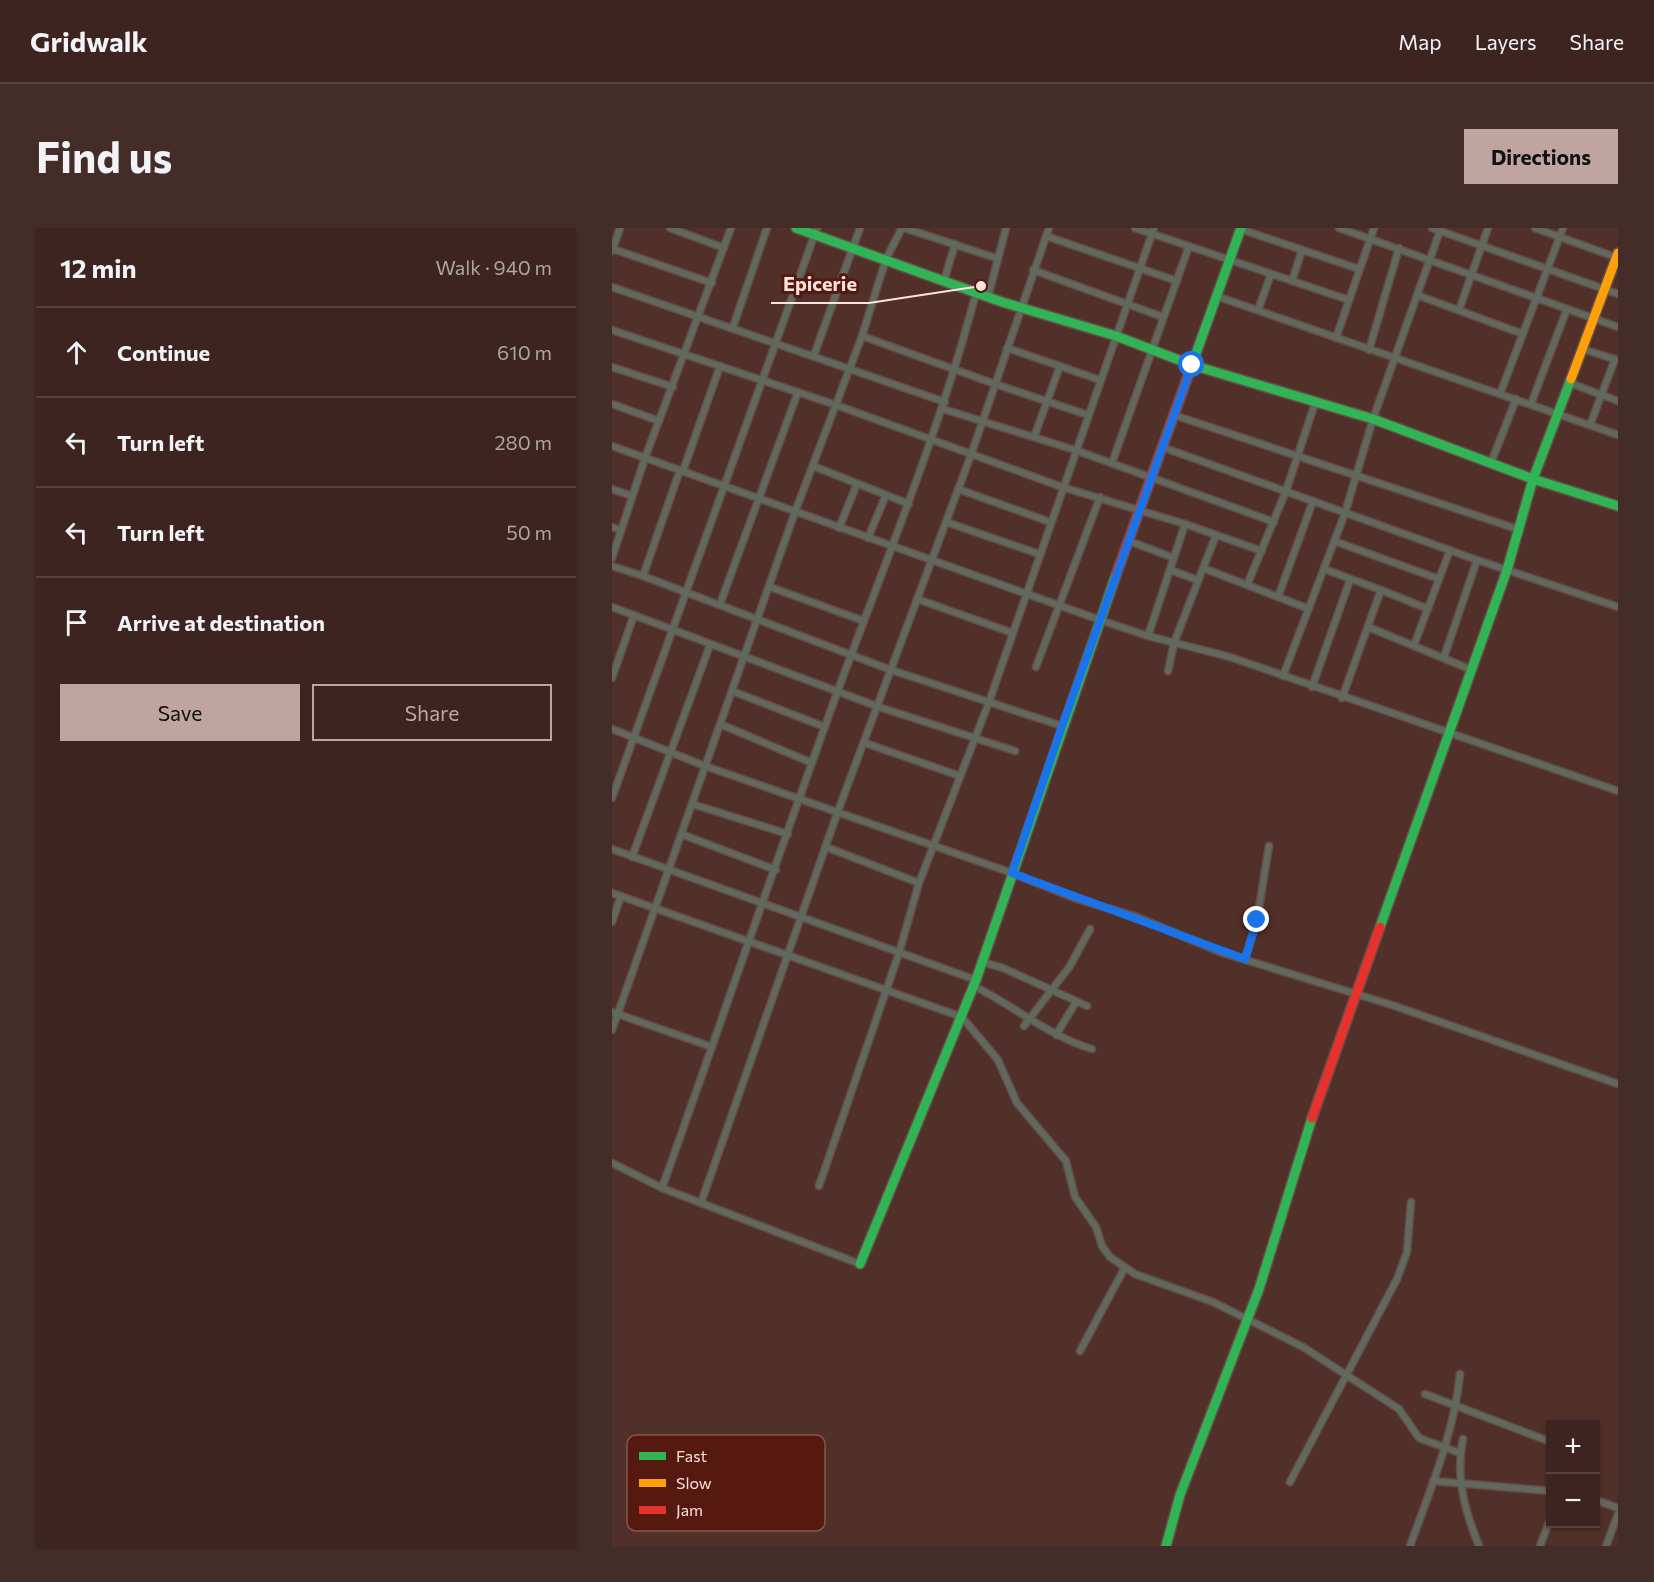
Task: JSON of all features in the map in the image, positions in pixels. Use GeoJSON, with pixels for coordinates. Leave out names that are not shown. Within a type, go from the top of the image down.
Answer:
{"type":"FeatureCollection","features":[{"type":"Feature","properties":{"kind":"street"},"geometry":{"type":"LineString","coordinates":[[620,228],[612,250],[712,283]]}},
{"type":"Feature","properties":{"kind":"street"},"geometry":{"type":"LineString","coordinates":[[670,228],[724,248]]}},
{"type":"Feature","properties":{"kind":"street"},"geometry":{"type":"LineString","coordinates":[[612,558],[645,458],[731,228]]}},
{"type":"Feature","properties":{"kind":"street"},"geometry":{"type":"LineString","coordinates":[[733,327],[768,228]]}},
{"type":"Feature","properties":{"kind":"street"},"geometry":{"type":"LineString","coordinates":[[796,228],[816,231],[1020,308],[1116,336],[1192,365],[1373,419],[1533,479],[1618,506]]}},
{"type":"Feature","properties":{"kind":"street"},"geometry":{"type":"LineString","coordinates":[[814,355],[860,228]]}},
{"type":"Feature","properties":{"kind":"street"},"geometry":{"type":"LineString","coordinates":[[612,1030],[615,1013],[655,909],[795,512],[862,336],[886,259],[903,228],[996,258]]}},
{"type":"Feature","properties":{"kind":"street"},"geometry":{"type":"LineString","coordinates":[[988,297],[996,258],[1006,228]]}},
{"type":"Feature","properties":{"kind":"street"},"geometry":{"type":"LineString","coordinates":[[701,1203],[838,811],[879,707],[930,561],[983,422],[994,384],[1049,228]]}},
{"type":"Feature","properties":{"kind":"street"},"geometry":{"type":"LineString","coordinates":[[1135,228],[1153,231],[1189,246],[1349,300]]}},
{"type":"Feature","properties":{"kind":"street"},"geometry":{"type":"LineString","coordinates":[[1340,228],[1618,327]]}},
{"type":"Feature","properties":{"kind":"street"},"geometry":{"type":"LineString","coordinates":[[1336,338],[1374,228]]}},
{"type":"Feature","properties":{"kind":"street"},"geometry":{"type":"LineString","coordinates":[[1432,228],[1618,294]]}},
{"type":"Feature","properties":{"kind":"street"},"geometry":{"type":"LineString","coordinates":[[1459,310],[1488,228]]}},
{"type":"Feature","properties":{"kind":"street"},"geometry":{"type":"LineString","coordinates":[[1166,1546],[1179,1500],[1247,1318],[1288,1195],[1296,1162],[1508,570],[1521,530],[1533,479],[1618,256],[1535,228]]}},
{"type":"Feature","properties":{"kind":"street"},"geometry":{"type":"LineString","coordinates":[[1500,394],[1563,228]]}},
{"type":"Feature","properties":{"kind":"street"},"geometry":{"type":"LineString","coordinates":[[612,1163],[662,1188],[860,1264],[975,983],[1062,726],[1240,229],[1359,269]]}},
{"type":"Feature","properties":{"kind":"street"},"geometry":{"type":"LineString","coordinates":[[1283,676],[1358,476],[1373,419],[1440,229]]}},
{"type":"Feature","properties":{"kind":"street"},"geometry":{"type":"LineString","coordinates":[[612,798],[816,231]]}},
{"type":"Feature","properties":{"kind":"street"},"geometry":{"type":"LineString","coordinates":[[819,1186],[887,990],[919,883],[989,702],[1025,593],[1153,231]]}},
{"type":"Feature","properties":{"kind":"street"},"geometry":{"type":"LineString","coordinates":[[1046,236],[1138,269],[1177,280]]}},
{"type":"Feature","properties":{"kind":"street"},"geometry":{"type":"LineString","coordinates":[[944,281],[955,244]]}},
{"type":"Feature","properties":{"kind":"street"},"geometry":{"type":"LineString","coordinates":[[1112,463],[1189,246]]}},
{"type":"Feature","properties":{"kind":"street"},"geometry":{"type":"LineString","coordinates":[[1369,350],[1399,249]]}},
{"type":"Feature","properties":{"kind":"street"},"geometry":{"type":"LineString","coordinates":[[1292,281],[1302,250]]}},
{"type":"Feature","properties":{"kind":"street"},"geometry":{"type":"LineString","coordinates":[[1033,270],[1163,317]]}},
{"type":"Feature","properties":{"kind":"street"},"geometry":{"type":"LineString","coordinates":[[1258,310],[1271,274]]}},
{"type":"Feature","properties":{"kind":"street"},"geometry":{"type":"LineString","coordinates":[[612,287],[814,355],[983,422],[1075,450],[1274,522]]}},
{"type":"Feature","properties":{"kind":"street"},"geometry":{"type":"LineString","coordinates":[[662,1188],[851,655],[932,441],[956,370],[976,292]]}},
{"type":"Feature","properties":{"kind":"street"},"geometry":{"type":"LineString","coordinates":[[1417,295],[1523,334]]}},
{"type":"Feature","properties":{"kind":"street"},"geometry":{"type":"LineString","coordinates":[[1216,296],[1618,435]]}},
{"type":"Feature","properties":{"kind":"street"},"geometry":{"type":"LineString","coordinates":[[1531,404],[1567,309]]}},
{"type":"Feature","properties":{"kind":"street"},"geometry":{"type":"LineString","coordinates":[[612,330],[836,405],[1062,487],[1140,509],[1262,551]]}},
{"type":"Feature","properties":{"kind":"street"},"geometry":{"type":"LineString","coordinates":[[862,336],[1088,415]]}},
{"type":"Feature","properties":{"kind":"street"},"geometry":{"type":"LineString","coordinates":[[1007,348],[1100,380]]}},
{"type":"Feature","properties":{"kind":"street"},"geometry":{"type":"LineString","coordinates":[[1583,348],[1617,360],[1590,425]]}},
{"type":"Feature","properties":{"kind":"street"},"geometry":{"type":"LineString","coordinates":[[642,576],[720,366]]}},
{"type":"Feature","properties":{"kind":"street"},"geometry":{"type":"LineString","coordinates":[[1034,437],[1060,366]]}},
{"type":"Feature","properties":{"kind":"street"},"geometry":{"type":"LineString","coordinates":[[612,367],[672,387]]}},
{"type":"Feature","properties":{"kind":"street"},"geometry":{"type":"LineString","coordinates":[[1570,383],[1618,401]]}},
{"type":"Feature","properties":{"kind":"street"},"geometry":{"type":"LineString","coordinates":[[720,604],[798,392]]}},
{"type":"Feature","properties":{"kind":"street"},"geometry":{"type":"LineString","coordinates":[[1491,464],[1516,399]]}},
{"type":"Feature","properties":{"kind":"street"},"geometry":{"type":"LineString","coordinates":[[1247,585],[1286,491],[1315,403]]}},
{"type":"Feature","properties":{"kind":"street"},"geometry":{"type":"LineString","coordinates":[[612,404],[659,422]]}},
{"type":"Feature","properties":{"kind":"street"},"geometry":{"type":"LineString","coordinates":[[1174,415],[1521,530]]}},
{"type":"Feature","properties":{"kind":"street"},"geometry":{"type":"LineString","coordinates":[[612,446],[1100,620],[1148,636],[1230,657],[1342,698],[1618,791]]}},
{"type":"Feature","properties":{"kind":"street"},"geometry":{"type":"LineString","coordinates":[[1162,447],[1477,560],[1618,607]]}},
{"type":"Feature","properties":{"kind":"street"},"geometry":{"type":"LineString","coordinates":[[813,466],[909,504]]}},
{"type":"Feature","properties":{"kind":"street"},"geometry":{"type":"LineString","coordinates":[[839,528],[857,484]]}},
{"type":"Feature","properties":{"kind":"street"},"geometry":{"type":"LineString","coordinates":[[612,489],[632,496]]}},
{"type":"Feature","properties":{"kind":"street"},"geometry":{"type":"LineString","coordinates":[[958,489],[1050,522]]}},
{"type":"Feature","properties":{"kind":"street"},"geometry":{"type":"LineString","coordinates":[[868,538],[886,495]]}},
{"type":"Feature","properties":{"kind":"street"},"geometry":{"type":"LineString","coordinates":[[1036,667],[1100,498]]}},
{"type":"Feature","properties":{"kind":"street"},"geometry":{"type":"LineString","coordinates":[[1278,597],[1313,501]]}},
{"type":"Feature","properties":{"kind":"street"},"geometry":{"type":"LineString","coordinates":[[945,522],[1039,554]]}},
{"type":"Feature","properties":{"kind":"street"},"geometry":{"type":"LineString","coordinates":[[1148,636],[1185,524]]}},
{"type":"Feature","properties":{"kind":"street"},"geometry":{"type":"LineString","coordinates":[[612,527],[621,530]]}},
{"type":"Feature","properties":{"kind":"street"},"geometry":{"type":"LineString","coordinates":[[1168,671],[1174,643],[1216,535]]}},
{"type":"Feature","properties":{"kind":"street"},"geometry":{"type":"LineString","coordinates":[[1129,541],[1173,558]]}},
{"type":"Feature","properties":{"kind":"street"},"geometry":{"type":"LineString","coordinates":[[1335,541],[1439,579]]}},
{"type":"Feature","properties":{"kind":"street"},"geometry":{"type":"LineString","coordinates":[[1414,645],[1450,550]]}},
{"type":"Feature","properties":{"kind":"street"},"geometry":{"type":"LineString","coordinates":[[1444,657],[1477,560]]}},
{"type":"Feature","properties":{"kind":"street"},"geometry":{"type":"LineString","coordinates":[[612,566],[720,604],[891,670],[1062,726]]}},
{"type":"Feature","properties":{"kind":"street"},"geometry":{"type":"LineString","coordinates":[[1203,568],[1309,609]]}},
{"type":"Feature","properties":{"kind":"street"},"geometry":{"type":"LineString","coordinates":[[1324,569],[1428,609]]}},
{"type":"Feature","properties":{"kind":"street"},"geometry":{"type":"LineString","coordinates":[[1170,570],[1198,580]]}},
{"type":"Feature","properties":{"kind":"street"},"geometry":{"type":"LineString","coordinates":[[1312,687],[1350,580]]}},
{"type":"Feature","properties":{"kind":"street"},"geometry":{"type":"LineString","coordinates":[[770,586],[864,621]]}},
{"type":"Feature","properties":{"kind":"street"},"geometry":{"type":"LineString","coordinates":[[1342,698],[1381,590]]}},
{"type":"Feature","properties":{"kind":"street"},"geometry":{"type":"LineString","coordinates":[[917,599],[1013,633]]}},
{"type":"Feature","properties":{"kind":"street"},"geometry":{"type":"LineString","coordinates":[[612,607],[743,658],[879,707],[1015,751]]}},
{"type":"Feature","properties":{"kind":"street"},"geometry":{"type":"LineString","coordinates":[[612,678],[634,615]]}},
{"type":"Feature","properties":{"kind":"street"},"geometry":{"type":"LineString","coordinates":[[1368,627],[1473,670]]}},
{"type":"Feature","properties":{"kind":"street"},"geometry":{"type":"LineString","coordinates":[[632,857],[710,645]]}},
{"type":"Feature","properties":{"kind":"street"},"geometry":{"type":"LineString","coordinates":[[732,691],[825,727]]}},
{"type":"Feature","properties":{"kind":"street"},"geometry":{"type":"LineString","coordinates":[[720,724],[813,763]]}},
{"type":"Feature","properties":{"kind":"street"},"geometry":{"type":"LineString","coordinates":[[612,729],[705,766],[1012,873],[1245,959],[1357,994],[1618,1084]]}},
{"type":"Feature","properties":{"kind":"street"},"geometry":{"type":"LineString","coordinates":[[865,743],[960,776]]}},
{"type":"Feature","properties":{"kind":"street"},"geometry":{"type":"LineString","coordinates":[[692,804],[788,834]]}},
{"type":"Feature","properties":{"kind":"street"},"geometry":{"type":"LineString","coordinates":[[681,834],[776,870]]}},
{"type":"Feature","properties":{"kind":"street"},"geometry":{"type":"LineString","coordinates":[[1245,959],[1257,920],[1269,846]]}},
{"type":"Feature","properties":{"kind":"street"},"geometry":{"type":"LineString","coordinates":[[826,847],[919,883]]}},
{"type":"Feature","properties":{"kind":"street"},"geometry":{"type":"LineString","coordinates":[[612,849],[899,952],[975,983],[1056,1035],[1092,1049]]}},
{"type":"Feature","properties":{"kind":"street"},"geometry":{"type":"LineString","coordinates":[[612,893],[962,1017],[998,1060],[1017,1102],[1066,1161],[1080,1207],[1096,1227],[1102,1246],[1125,1269],[1213,1302],[1247,1318],[1347,1373],[1399,1409],[1419,1438],[1460,1453]]}},
{"type":"Feature","properties":{"kind":"street"},"geometry":{"type":"LineString","coordinates":[[612,922],[621,896]]}},
{"type":"Feature","properties":{"kind":"street"},"geometry":{"type":"LineString","coordinates":[[1024,1026],[1070,966],[1090,929]]}},
{"type":"Feature","properties":{"kind":"street"},"geometry":{"type":"LineString","coordinates":[[982,962],[1087,1006]]}},
{"type":"Feature","properties":{"kind":"street"},"geometry":{"type":"LineString","coordinates":[[1056,1035],[1076,1002]]}},
{"type":"Feature","properties":{"kind":"street"},"geometry":{"type":"LineString","coordinates":[[615,1013],[712,1047]]}},
{"type":"Feature","properties":{"kind":"street"},"geometry":{"type":"LineString","coordinates":[[1290,1482],[1397,1279],[1407,1252],[1411,1202]]}},
{"type":"Feature","properties":{"kind":"street"},"geometry":{"type":"LineString","coordinates":[[1080,1351],[1125,1269]]}},
{"type":"Feature","properties":{"kind":"street"},"geometry":{"type":"LineString","coordinates":[[1410,1546],[1445,1449],[1457,1407],[1460,1374]]}},
{"type":"Feature","properties":{"kind":"street"},"geometry":{"type":"LineString","coordinates":[[1425,1394],[1546,1440]]}},
{"type":"Feature","properties":{"kind":"street"},"geometry":{"type":"LineString","coordinates":[[1463,1439],[1460,1453],[1460,1483],[1468,1519],[1479,1546]]}},
{"type":"Feature","properties":{"kind":"street"},"geometry":{"type":"LineString","coordinates":[[1433,1481],[1546,1491]]}},
{"type":"Feature","properties":{"kind":"street"},"geometry":{"type":"LineString","coordinates":[[1600,1501],[1618,1508]]}},
{"type":"Feature","properties":{"kind":"street"},"geometry":{"type":"LineString","coordinates":[[1606,1546],[1615,1533],[1618,1514]]}},
{"type":"Feature","properties":{"kind":"street"},"geometry":{"type":"LineString","coordinates":[[1540,1546],[1547,1528]]}},
{"type":"Feature","properties":{"kind":"traffic: fast"},"geometry":{"type":"LineString","coordinates":[[796,228],[1002,302],[1116,336],[1192,365],[1373,419],[1533,479],[1618,506]]}},
{"type":"Feature","properties":{"kind":"traffic: fast"},"geometry":{"type":"LineString","coordinates":[[1193,362],[1241,228]]}},
{"type":"Feature","properties":{"kind":"traffic: fast"},"geometry":{"type":"LineString","coordinates":[[1380,927],[1507,570],[1533,479],[1571,379]]}},
{"type":"Feature","properties":{"kind":"traffic: fast"},"geometry":{"type":"LineString","coordinates":[[860,1264],[976,980],[1116,575]]}},
{"type":"Feature","properties":{"kind":"traffic: fast"},"geometry":{"type":"LineString","coordinates":[[1166,1546],[1180,1495],[1259,1289],[1312,1118]]}},
{"type":"Feature","properties":{"kind":"traffic: slow"},"geometry":{"type":"LineString","coordinates":[[1571,379],[1618,253]]}},
{"type":"Feature","properties":{"kind":"traffic: jam"},"geometry":{"type":"LineString","coordinates":[[1116,575],[1193,362]]}},
{"type":"Feature","properties":{"kind":"traffic: jam"},"geometry":{"type":"LineString","coordinates":[[1312,1118],[1380,927]]}},
{"type":"Feature","properties":{"kind":"place","name":"Epicerie"},"geometry":{"type":"Point","coordinates":[981,286]}},
{"type":"Feature","properties":{"kind":"route"},"geometry":{"type":"LineString","coordinates":[[1192,365],[1062,726],[1012,873],[1077,899],[1134,916],[1223,953],[1245,959],[1257,920]]}}]}
